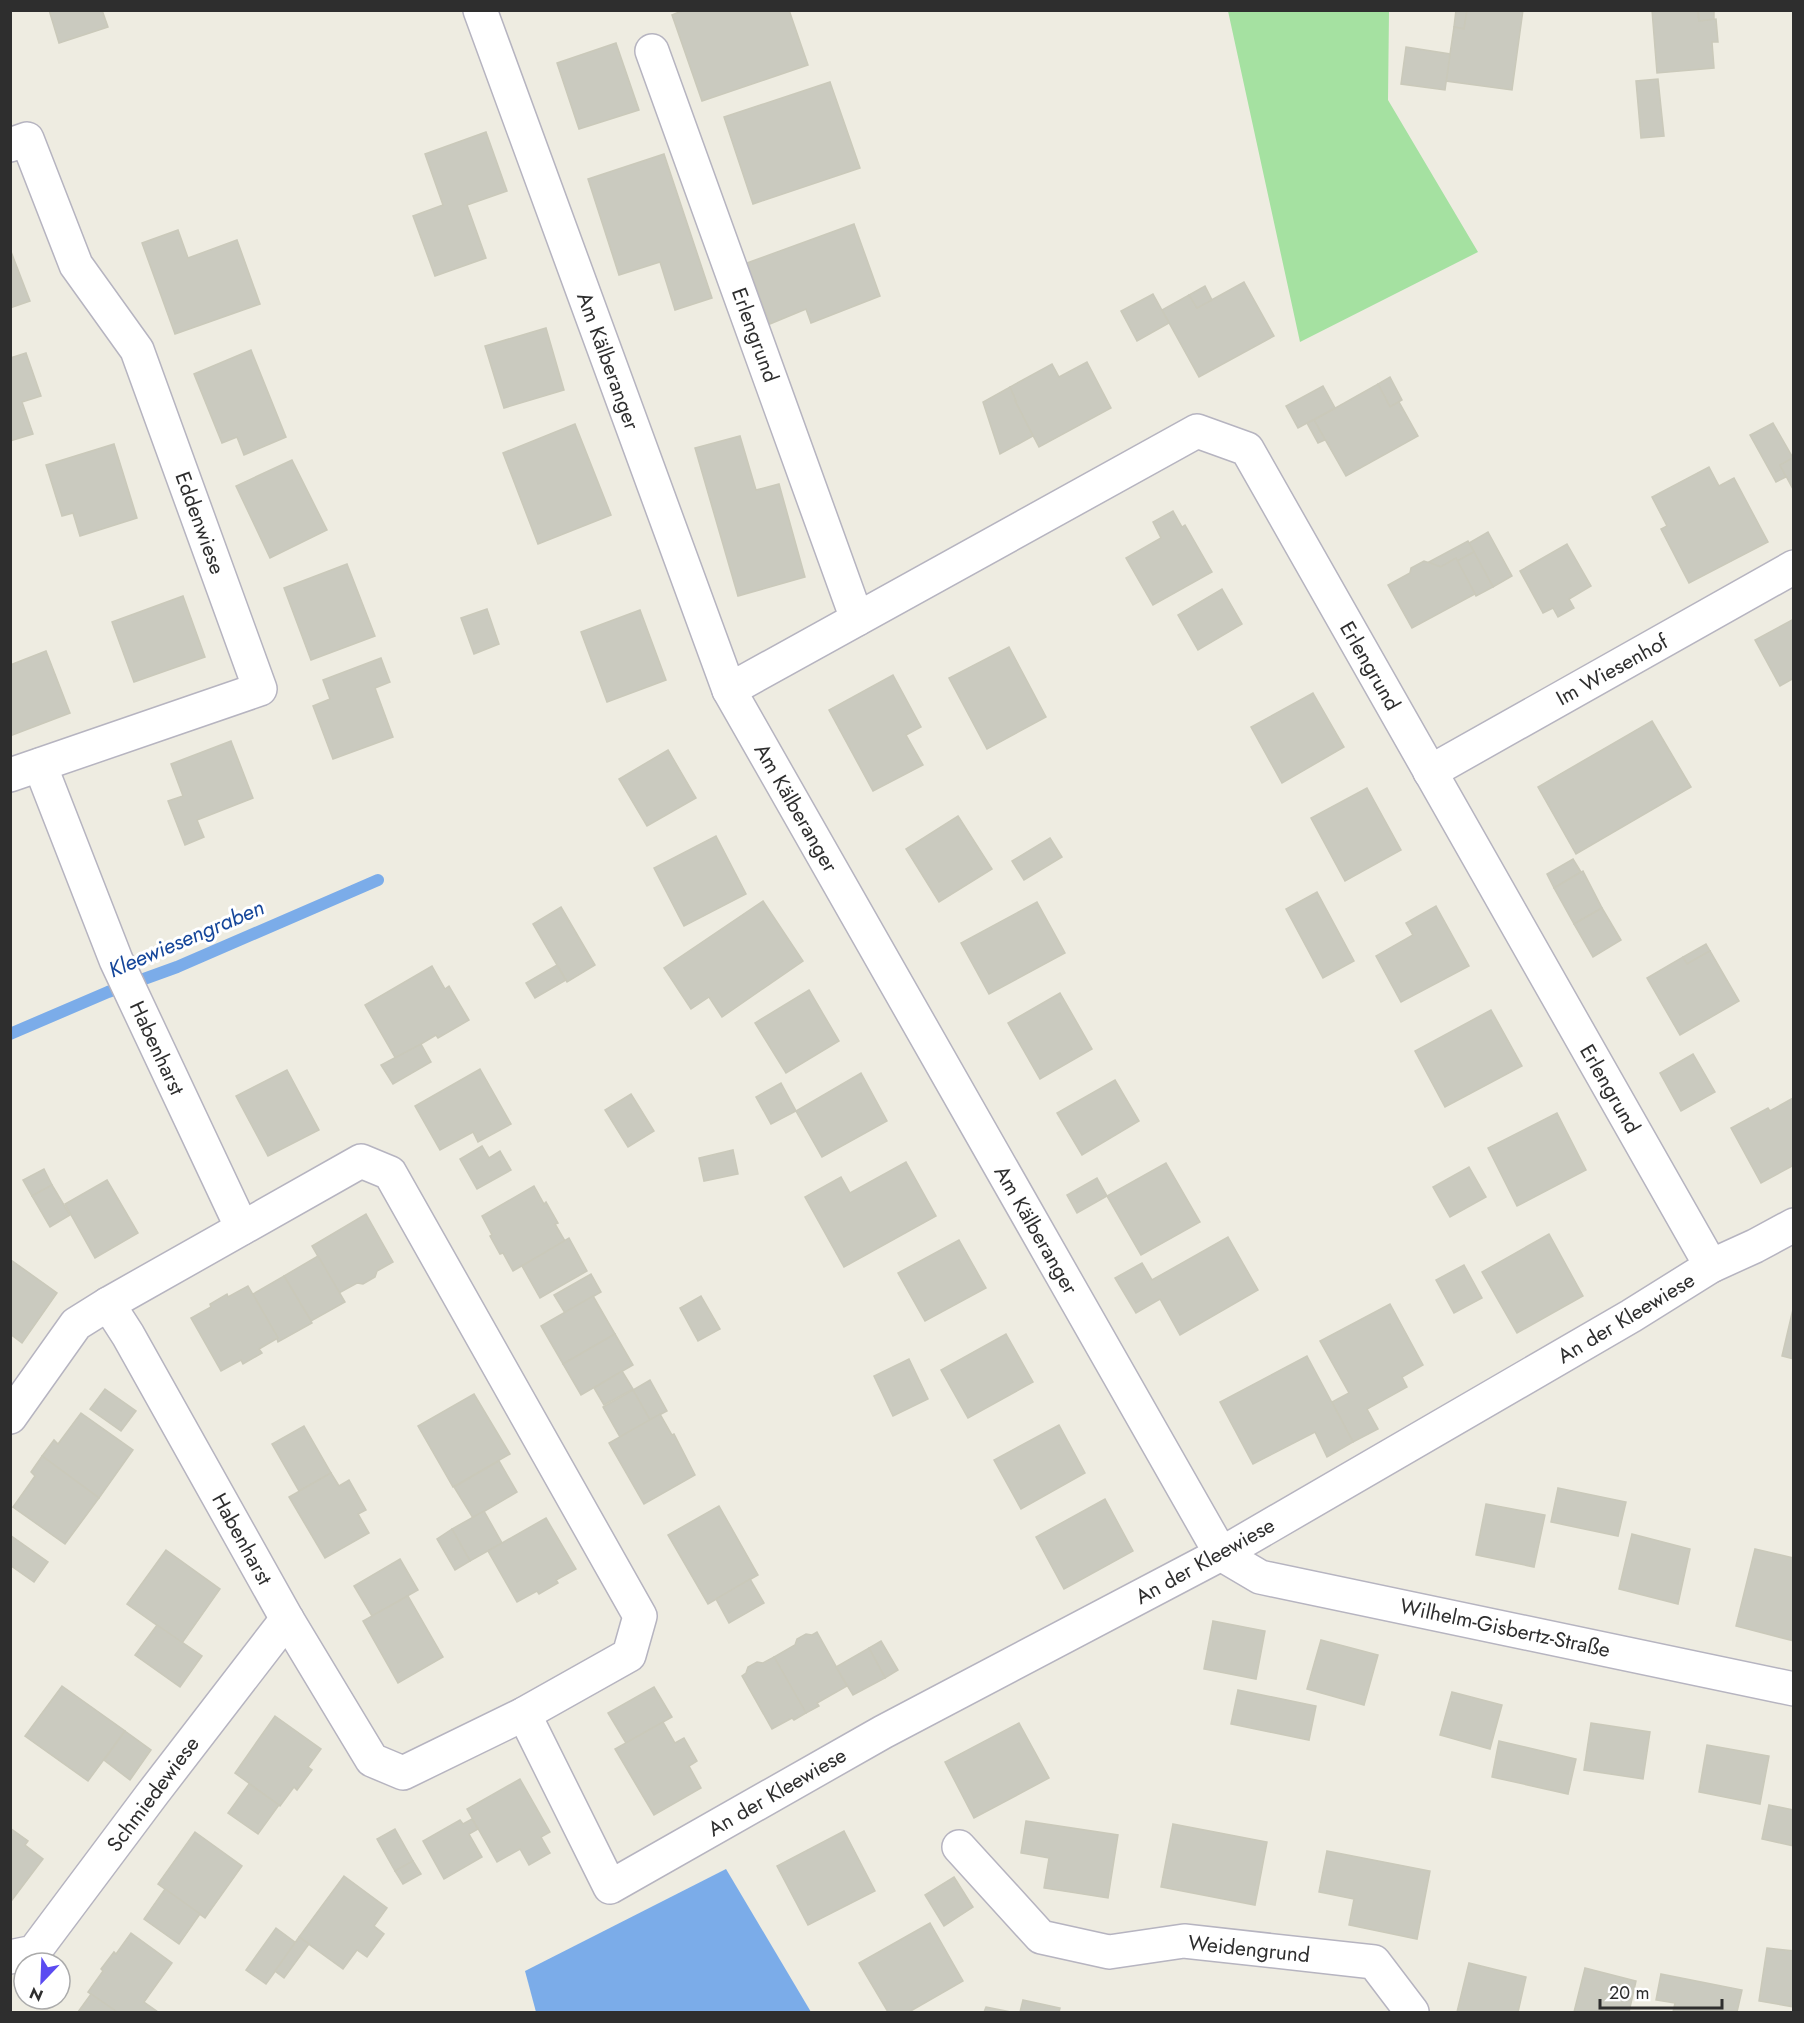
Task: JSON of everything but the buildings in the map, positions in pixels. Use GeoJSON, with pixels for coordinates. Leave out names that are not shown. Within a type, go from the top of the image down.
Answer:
{"type":"FeatureCollection","features":[{"type":"Feature","properties":{"kind":"street","name":"Am Kälberanger"},"geometry":{"type":"LineString","coordinates":[[480,10],[729,690],[1221,1554]]}},
{"type":"Feature","properties":{"kind":"street","name":"Erlengrund"},"geometry":{"type":"LineString","coordinates":[[652,51],[858,619]]}},
{"type":"Feature","properties":{"kind":"street","name":"Eddenwiese"},"geometry":{"type":"LineString","coordinates":[[10,145],[27,139],[76,265],[137,350],[260,689],[25,770]]}},
{"type":"Feature","properties":{"kind":"street","name":"Erlengrund"},"geometry":{"type":"LineString","coordinates":[[729,690],[1197,431],[1247,449],[1710,1266]]}},
{"type":"Feature","properties":{"kind":"street","name":"Im Wiesenhof"},"geometry":{"type":"LineString","coordinates":[[1430,772],[1794,567]]}},
{"type":"Feature","properties":{"kind":"street","name":"Habenharst"},"geometry":{"type":"LineString","coordinates":[[25,770],[242,1228]]}},
{"type":"Feature","properties":{"kind":"street","name":"Habenharst"},"geometry":{"type":"LineString","coordinates":[[361,1161],[390,1173],[640,1616],[629,1655],[524,1714],[403,1773],[372,1760],[287,1619],[128,1335],[108,1304],[242,1228],[361,1161]]}},
{"type":"Feature","properties":{"kind":"street","name":"An der Kleewiese"},"geometry":{"type":"LineString","coordinates":[[524,1714],[610,1887],[883,1732],[1221,1554],[1620,1322],[1710,1266],[1755,1246],[1794,1224]]}},
{"type":"Feature","properties":{"kind":"street"},"geometry":{"type":"LineString","coordinates":[[1755,1246],[1794,1254]]}},
{"type":"Feature","properties":{"kind":"street"},"geometry":{"type":"LineString","coordinates":[[10,1417],[76,1324],[108,1304]]}},
{"type":"Feature","properties":{"kind":"street","name":"Wilhelm-Gisbertz-Straße"},"geometry":{"type":"LineString","coordinates":[[1221,1554],[1260,1577],[1794,1689]]}},
{"type":"Feature","properties":{"kind":"street","name":"Schmiedewiese"},"geometry":{"type":"LineString","coordinates":[[10,1957],[34,1952],[287,1619]]}},
{"type":"Feature","properties":{"kind":"street","name":"Weidengrund"},"geometry":{"type":"LineString","coordinates":[[959,1847],[1041,1937],[1109,1952],[1184,1941],[1374,1962],[1412,2013]]}},
{"type":"Feature","properties":{"kind":"green space"},"geometry":{"type":"Polygon","coordinates":[[[1228,11],[1389,11],[1388,100],[1478,252],[1300,342],[1228,11]]]}},
{"type":"Feature","properties":{"kind":"water"},"geometry":{"type":"Polygon","coordinates":[[[726,1869],[811,2012],[536,2012],[525,1971],[726,1869]]]}},
{"type":"Feature","properties":{"kind":"waterway","name":"Kleewiesengraben"},"geometry":{"type":"LineString","coordinates":[[10,1034],[108,992],[177,967],[378,880]]}}]}
